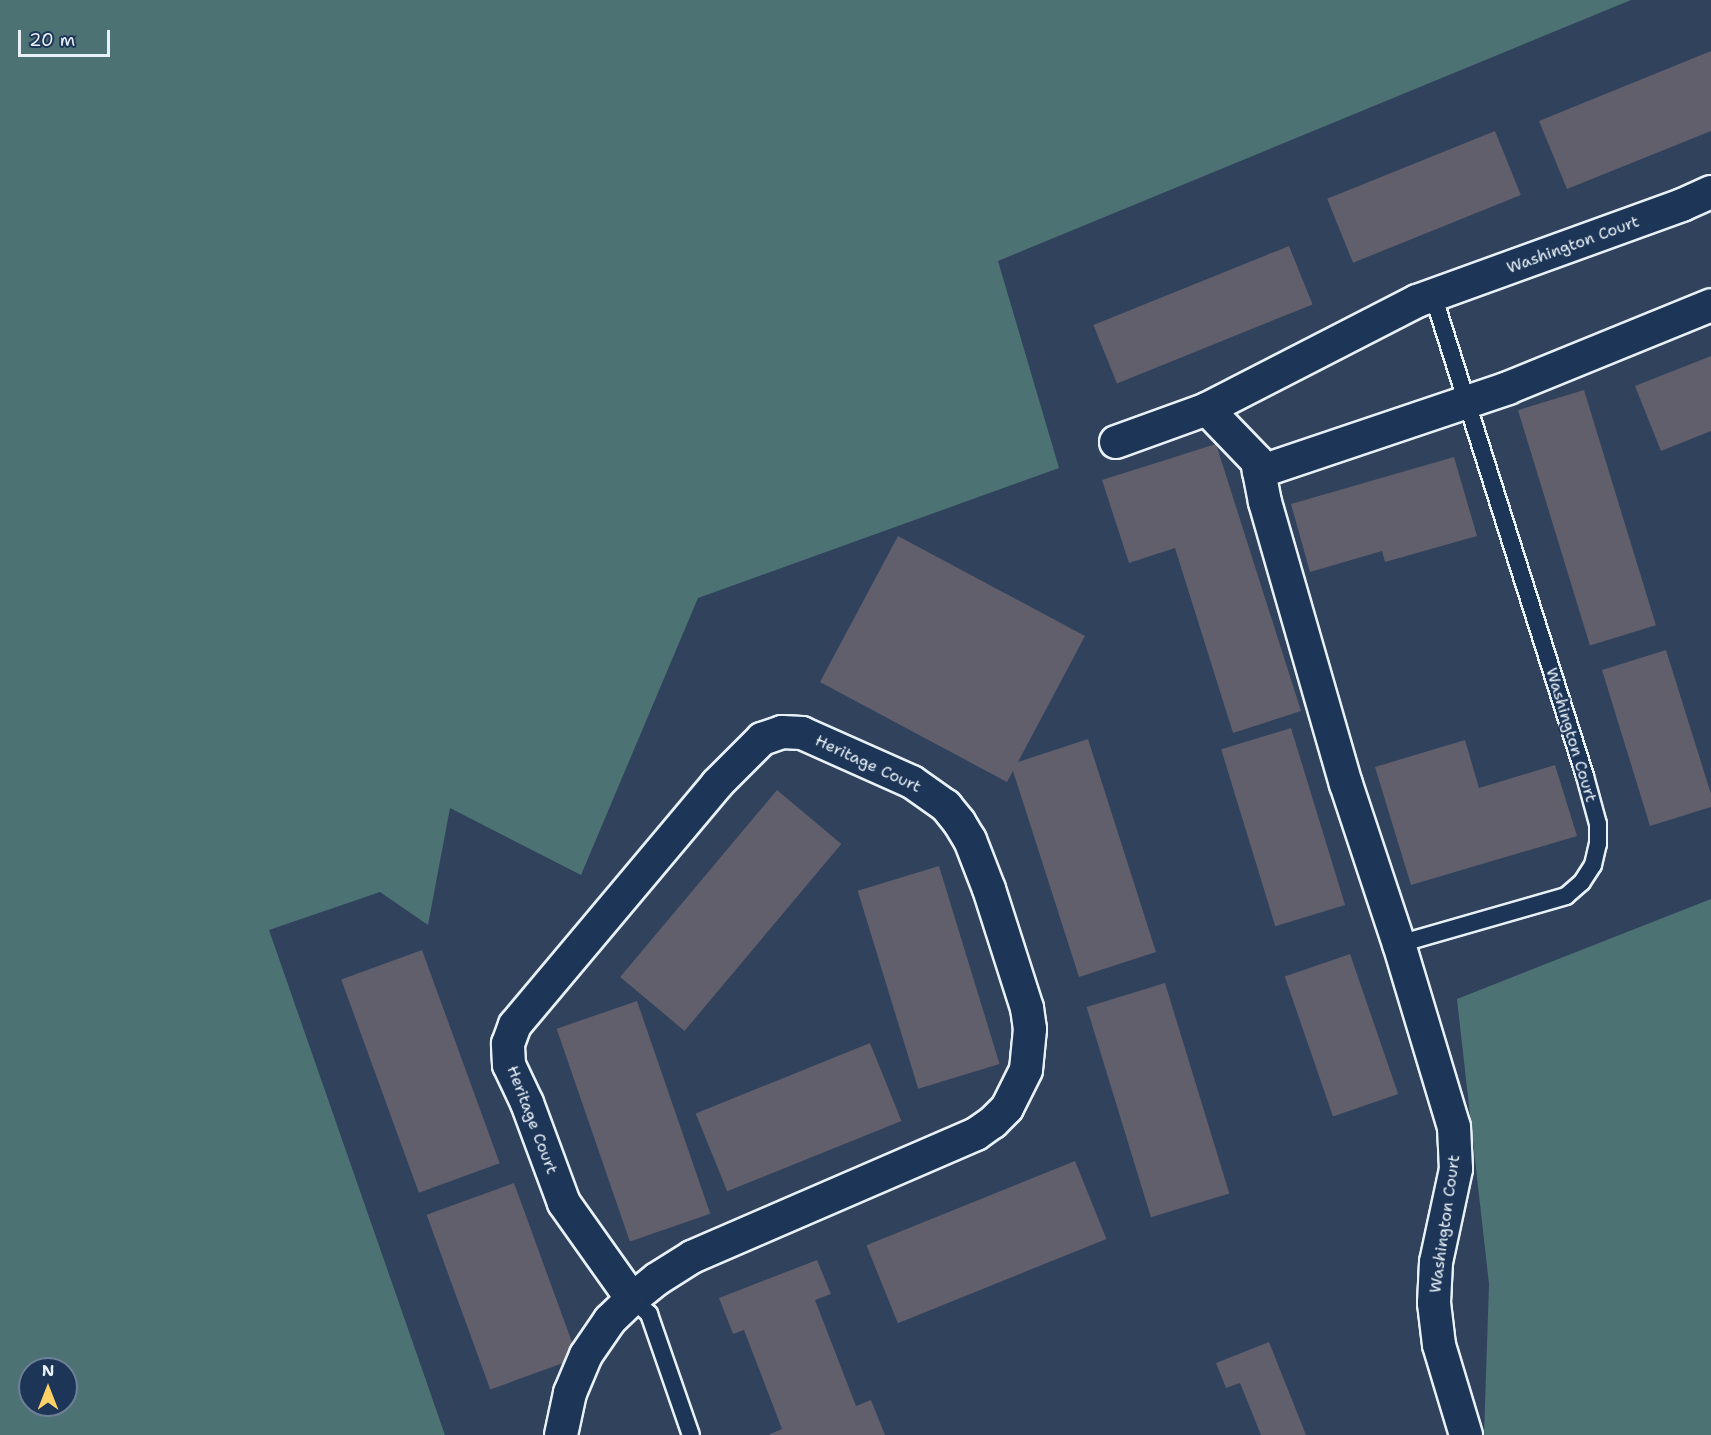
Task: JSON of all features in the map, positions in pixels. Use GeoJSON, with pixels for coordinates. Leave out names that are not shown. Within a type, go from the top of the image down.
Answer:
{"type":"FeatureCollection","features":[{"type":"Feature","properties":{"kind":"street","name":"Washington Court"},"geometry":{"type":"LineString","coordinates":[[1116,442],[1206,409],[1433,295],[1682,205],[1711,192]]}},
{"type":"Feature","properties":{"kind":"street"},"geometry":{"type":"LineString","coordinates":[[1259,472],[1468,402],[1711,305]]}},
{"type":"Feature","properties":{"kind":"street","name":"Washington Court"},"geometry":{"type":"LineString","coordinates":[[1206,409],[1257,461],[1265,502],[1346,784],[1399,944],[1454,1127],[1456,1169],[1436,1262],[1434,1304],[1439,1345],[1466,1435]]}},
{"type":"Feature","properties":{"kind":"street","name":"Heritage Court"},"geometry":{"type":"LineString","coordinates":[[561,1435],[570,1393],[586,1355],[610,1320],[657,1279],[692,1257],[976,1134],[1007,1108],[1026,1070],[1030,1029],[1027,1008],[989,890],[970,840],[959,822],[946,806],[912,782],[802,733],[782,732],[762,739],[717,784],[515,1025],[508,1044],[509,1065],[527,1102],[564,1203],[632,1299]]}},
{"type":"Feature","properties":{"kind":"lane","name":"Washington Court"},"geometry":{"type":"LineString","coordinates":[[1399,944],[1566,896],[1582,882],[1593,865],[1598,844],[1598,824],[1585,776],[1433,295]]}},
{"type":"Feature","properties":{"kind":"lane","name":"Heritage Court"},"geometry":{"type":"LineString","coordinates":[[632,1299],[650,1314],[691,1435]]}},
{"type":"Feature","properties":{"kind":"green space"},"geometry":{"type":"Polygon","coordinates":[[[0,0],[1631,0],[998,261],[1059,468],[698,598],[581,875],[450,808],[428,925],[380,892],[269,930],[445,1435],[0,1435],[0,0]]]}},
{"type":"Feature","properties":{"kind":"green space"},"geometry":{"type":"Polygon","coordinates":[[[1711,899],[1711,1435],[1484,1435],[1489,1284],[1457,999],[1711,899]]]}},
{"type":"Feature","properties":{"kind":"building"},"geometry":{"type":"Polygon","coordinates":[[[1711,51],[1711,131],[1567,189],[1539,121],[1711,51]]]}},
{"type":"Feature","properties":{"kind":"building"},"geometry":{"type":"Polygon","coordinates":[[[1495,131],[1521,195],[1353,263],[1327,199],[1495,131]]]}},
{"type":"Feature","properties":{"kind":"building"},"geometry":{"type":"Polygon","coordinates":[[[1289,246],[1313,304],[1117,383],[1093,325],[1289,246]]]}},
{"type":"Feature","properties":{"kind":"building"},"geometry":{"type":"Polygon","coordinates":[[[1711,356],[1711,431],[1661,451],[1635,386],[1711,356]]]}},
{"type":"Feature","properties":{"kind":"building"},"geometry":{"type":"Polygon","coordinates":[[[1584,390],[1656,625],[1590,645],[1518,410],[1584,390]]]}},
{"type":"Feature","properties":{"kind":"building"},"geometry":{"type":"Polygon","coordinates":[[[1216,444],[1301,711],[1233,733],[1175,548],[1129,563],[1102,480],[1216,444]]]}},
{"type":"Feature","properties":{"kind":"building"},"geometry":{"type":"Polygon","coordinates":[[[1454,457],[1477,536],[1385,562],[1382,551],[1310,572],[1291,504],[1454,457]]]}},
{"type":"Feature","properties":{"kind":"building"},"geometry":{"type":"Polygon","coordinates":[[[898,536],[1085,636],[1018,762],[1088,739],[1156,952],[1079,977],[1013,771],[1007,782],[820,682],[898,536]]]}},
{"type":"Feature","properties":{"kind":"building"},"geometry":{"type":"Polygon","coordinates":[[[1666,650],[1711,794],[1711,807],[1650,826],[1602,670],[1666,650]]]}},
{"type":"Feature","properties":{"kind":"building"},"geometry":{"type":"Polygon","coordinates":[[[1291,728],[1345,905],[1275,926],[1221,749],[1291,728]]]}},
{"type":"Feature","properties":{"kind":"building"},"geometry":{"type":"Polygon","coordinates":[[[1465,740],[1479,788],[1555,765],[1577,836],[1411,885],[1375,767],[1465,740]]]}},
{"type":"Feature","properties":{"kind":"building"},"geometry":{"type":"Polygon","coordinates":[[[777,790],[841,844],[685,1031],[620,977],[777,790]]]}},
{"type":"Feature","properties":{"kind":"building"},"geometry":{"type":"Polygon","coordinates":[[[939,866],[1000,1064],[918,1089],[858,891],[939,866]]]}},
{"type":"Feature","properties":{"kind":"building"},"geometry":{"type":"Polygon","coordinates":[[[422,950],[500,1163],[419,1193],[341,979],[422,950]]]}},
{"type":"Feature","properties":{"kind":"building"},"geometry":{"type":"Polygon","coordinates":[[[1350,954],[1398,1094],[1333,1116],[1285,976],[1350,954]]]}},
{"type":"Feature","properties":{"kind":"building"},"geometry":{"type":"Polygon","coordinates":[[[1165,983],[1229,1193],[1151,1217],[1087,1007],[1165,983]]]}},
{"type":"Feature","properties":{"kind":"building"},"geometry":{"type":"Polygon","coordinates":[[[637,1001],[710,1214],[630,1241],[557,1029],[637,1001]]]}},
{"type":"Feature","properties":{"kind":"building"},"geometry":{"type":"Polygon","coordinates":[[[870,1043],[901,1121],[727,1191],[696,1113],[870,1043]]]}},
{"type":"Feature","properties":{"kind":"building"},"geometry":{"type":"Polygon","coordinates":[[[1075,1161],[1106,1239],[898,1323],[866,1245],[1075,1161]]]}},
{"type":"Feature","properties":{"kind":"building"},"geometry":{"type":"Polygon","coordinates":[[[514,1183],[578,1358],[490,1390],[427,1215],[514,1183]]]}},
{"type":"Feature","properties":{"kind":"building"},"geometry":{"type":"Polygon","coordinates":[[[817,1260],[831,1294],[815,1300],[856,1406],[871,1400],[885,1435],[768,1435],[782,1429],[744,1330],[733,1334],[719,1298],[817,1260]]]}},
{"type":"Feature","properties":{"kind":"building"},"geometry":{"type":"Polygon","coordinates":[[[1269,1342],[1306,1435],[1261,1435],[1240,1383],[1226,1388],[1216,1363],[1269,1342]]]}}]}
